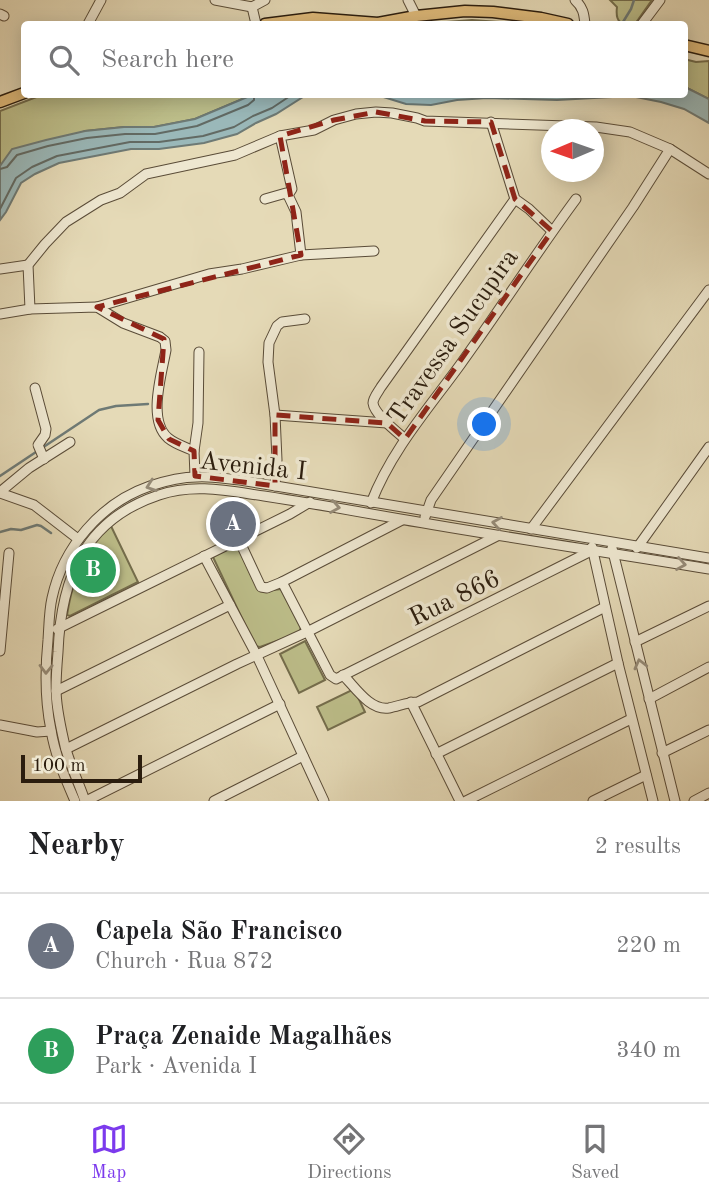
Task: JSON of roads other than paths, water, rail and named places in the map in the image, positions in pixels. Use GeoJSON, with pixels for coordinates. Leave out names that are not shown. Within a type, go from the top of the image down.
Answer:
{"type":"FeatureCollection","features":[{"type":"Feature","properties":{"kind":"main road"},"geometry":{"type":"LineString","coordinates":[[389,21],[465,11],[493,12],[554,21]]}},
{"type":"Feature","properties":{"kind":"main road"},"geometry":{"type":"LineString","coordinates":[[289,21],[313,18],[352,21]]}},
{"type":"Feature","properties":{"kind":"main road"},"geometry":{"type":"LineString","coordinates":[[688,47],[709,51]]}},
{"type":"Feature","properties":{"kind":"main road"},"geometry":{"type":"LineString","coordinates":[[0,102],[21,94]]}},
{"type":"Feature","properties":{"kind":"street"},"geometry":{"type":"LineString","coordinates":[[90,21],[101,0]]}},
{"type":"Feature","properties":{"kind":"street"},"geometry":{"type":"LineString","coordinates":[[215,0],[252,7],[263,0]]}},
{"type":"Feature","properties":{"kind":"street"},"geometry":{"type":"LineString","coordinates":[[408,0],[416,16]]}},
{"type":"Feature","properties":{"kind":"street"},"geometry":{"type":"LineString","coordinates":[[575,0],[584,11],[585,21]]}},
{"type":"Feature","properties":{"kind":"street"},"geometry":{"type":"LineString","coordinates":[[644,21],[660,0]]}},
{"type":"Feature","properties":{"kind":"street"},"geometry":{"type":"LineString","coordinates":[[252,7],[255,21]]}},
{"type":"Feature","properties":{"kind":"street"},"geometry":{"type":"LineString","coordinates":[[30,309],[28,265],[66,222],[101,200],[120,193],[146,174],[235,155],[280,136],[314,130],[334,120],[356,114],[392,113],[425,121],[596,127],[630,132],[670,149],[709,174]]}},
{"type":"Feature","properties":{"kind":"street"},"geometry":{"type":"LineString","coordinates":[[491,122],[515,199],[552,231]]}},
{"type":"Feature","properties":{"kind":"street"},"geometry":{"type":"LineString","coordinates":[[280,136],[292,189],[288,195]]}},
{"type":"Feature","properties":{"kind":"street"},"geometry":{"type":"LineString","coordinates":[[424,523],[426,512],[438,489],[670,149]]}},
{"type":"Feature","properties":{"kind":"street"},"geometry":{"type":"LineString","coordinates":[[265,198],[286,193],[288,195]]}},
{"type":"Feature","properties":{"kind":"street"},"geometry":{"type":"LineString","coordinates":[[288,195],[296,212],[301,255]]}},
{"type":"Feature","properties":{"kind":"street"},"geometry":{"type":"LineString","coordinates":[[405,439],[387,423],[373,405],[373,400],[515,199]]}},
{"type":"Feature","properties":{"kind":"street","name":"Travessa Sucupira"},"geometry":{"type":"LineString","coordinates":[[371,503],[405,439],[576,199]]}},
{"type":"Feature","properties":{"kind":"street"},"geometry":{"type":"LineString","coordinates":[[0,314],[30,309],[97,307],[209,274],[301,255],[374,251]]}},
{"type":"Feature","properties":{"kind":"street"},"geometry":{"type":"LineString","coordinates":[[0,269],[28,265]]}},
{"type":"Feature","properties":{"kind":"street"},"geometry":{"type":"LineString","coordinates":[[531,529],[709,290]]}},
{"type":"Feature","properties":{"kind":"street"},"geometry":{"type":"LineString","coordinates":[[97,307],[123,323],[164,341],[166,350],[156,407],[158,420],[163,433],[169,439],[194,451]]}},
{"type":"Feature","properties":{"kind":"street"},"geometry":{"type":"LineString","coordinates":[[275,486],[278,460],[268,362],[269,343],[277,326],[282,322],[305,319]]}},
{"type":"Feature","properties":{"kind":"street"},"geometry":{"type":"LineString","coordinates":[[195,477],[199,352]]}},
{"type":"Feature","properties":{"kind":"street"},"geometry":{"type":"LineString","coordinates":[[35,388],[46,429],[38,448],[44,459]]}},
{"type":"Feature","properties":{"kind":"street"},"geometry":{"type":"LineString","coordinates":[[275,415],[387,423]]}},
{"type":"Feature","properties":{"kind":"street"},"geometry":{"type":"LineString","coordinates":[[70,442],[13,480],[0,492],[34,505],[78,539]]}},
{"type":"Feature","properties":{"kind":"street"},"geometry":{"type":"LineString","coordinates":[[636,556],[637,546],[709,447]]}},
{"type":"Feature","properties":{"kind":"street","name":"Avenida I"},"geometry":{"type":"LineString","coordinates":[[75,801],[60,764],[51,731],[46,694],[52,597],[78,539],[101,514],[136,491],[195,477],[240,480],[709,558]]}},
{"type":"Feature","properties":{"kind":"street","name":"Avenida I"},"geometry":{"type":"LineString","coordinates":[[86,801],[66,749],[56,691],[59,628],[64,597],[68,582],[87,545],[102,528],[132,507],[159,495],[192,488],[210,488],[709,569]]}},
{"type":"Feature","properties":{"kind":"street"},"geometry":{"type":"LineString","coordinates":[[49,633],[290,514],[309,503],[316,493]]}},
{"type":"Feature","properties":{"kind":"street"},"geometry":{"type":"LineString","coordinates":[[239,540],[261,587],[267,588],[402,520]]}},
{"type":"Feature","properties":{"kind":"street"},"geometry":{"type":"LineString","coordinates":[[66,749],[307,632],[498,535]]}},
{"type":"Feature","properties":{"kind":"street"},"geometry":{"type":"LineString","coordinates":[[590,538],[631,719],[653,801]]}},
{"type":"Feature","properties":{"kind":"street"},"geometry":{"type":"LineString","coordinates":[[611,542],[675,801]]}},
{"type":"Feature","properties":{"kind":"street","name":"Rua 866"},"geometry":{"type":"LineString","coordinates":[[307,632],[336,679],[593,550]]}},
{"type":"Feature","properties":{"kind":"street"},"geometry":{"type":"LineString","coordinates":[[0,651],[9,553]]}},
{"type":"Feature","properties":{"kind":"street"},"geometry":{"type":"LineString","coordinates":[[204,556],[257,656],[324,801]]}},
{"type":"Feature","properties":{"kind":"street"},"geometry":{"type":"LineString","coordinates":[[282,582],[307,632]]}},
{"type":"Feature","properties":{"kind":"street"},"geometry":{"type":"LineString","coordinates":[[56,691],[230,605]]}},
{"type":"Feature","properties":{"kind":"street"},"geometry":{"type":"LineString","coordinates":[[635,642],[709,606]]}},
{"type":"Feature","properties":{"kind":"street"},"geometry":{"type":"LineString","coordinates":[[343,675],[365,698],[380,708],[415,702],[605,607]]}},
{"type":"Feature","properties":{"kind":"street"},"geometry":{"type":"LineString","coordinates":[[436,754],[618,663]]}},
{"type":"Feature","properties":{"kind":"street"},"geometry":{"type":"LineString","coordinates":[[649,699],[709,667]]}},
{"type":"Feature","properties":{"kind":"street"},"geometry":{"type":"LineString","coordinates":[[415,702],[436,754],[460,801]]}},
{"type":"Feature","properties":{"kind":"street"},"geometry":{"type":"LineString","coordinates":[[86,801],[279,704]]}},
{"type":"Feature","properties":{"kind":"street"},"geometry":{"type":"LineString","coordinates":[[466,801],[631,719]]}},
{"type":"Feature","properties":{"kind":"street"},"geometry":{"type":"LineString","coordinates":[[0,725],[37,732],[51,731]]}},
{"type":"Feature","properties":{"kind":"street"},"geometry":{"type":"LineString","coordinates":[[662,753],[709,730]]}},
{"type":"Feature","properties":{"kind":"street"},"geometry":{"type":"LineString","coordinates":[[214,801],[303,757]]}},
{"type":"Feature","properties":{"kind":"street"},"geometry":{"type":"LineString","coordinates":[[593,801],[646,775]]}},
{"type":"Feature","properties":{"kind":"street"},"geometry":{"type":"LineString","coordinates":[[694,801],[709,793]]}},
{"type":"Feature","properties":{"kind":"water"},"geometry":{"type":"Polygon","coordinates":[[[688,88],[709,99],[709,123],[684,109],[641,98],[688,98],[688,88]]]}},
{"type":"Feature","properties":{"kind":"water"},"geometry":{"type":"Polygon","coordinates":[[[245,98],[301,98],[237,134],[204,143],[159,149],[131,149],[59,163],[21,183],[0,220],[0,166],[12,149],[85,131],[154,127],[195,119],[245,98]]]}},
{"type":"Feature","properties":{"kind":"water"},"geometry":{"type":"Polygon","coordinates":[[[387,98],[487,98],[431,105],[406,104],[387,98]]]}},
{"type":"Feature","properties":{"kind":"water"},"geometry":{"type":"Polygon","coordinates":[[[487,98],[594,98],[557,100],[487,98]]]}},
{"type":"Feature","properties":{"kind":"waterway"},"geometry":{"type":"LineString","coordinates":[[624,21],[634,0]]}},
{"type":"Feature","properties":{"kind":"waterway"},"geometry":{"type":"LineString","coordinates":[[0,476],[99,410],[148,404]]}},
{"type":"Feature","properties":{"kind":"waterway"},"geometry":{"type":"LineString","coordinates":[[0,532],[37,525],[51,533]]}},
{"type":"Feature","properties":{"kind":"place","name":"Capela São Francisco"},"geometry":{"type":"Point","coordinates":[233,524]}},
{"type":"Feature","properties":{"kind":"place","name":"Praça Zenaide Magalhães"},"geometry":{"type":"Point","coordinates":[93,570]}}]}
